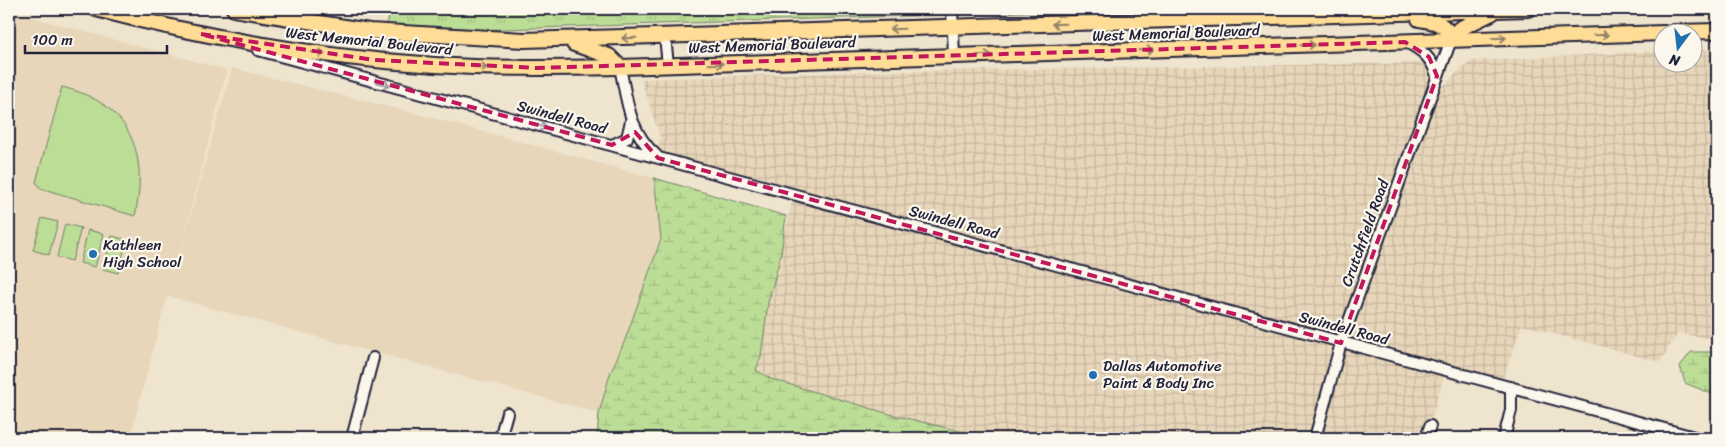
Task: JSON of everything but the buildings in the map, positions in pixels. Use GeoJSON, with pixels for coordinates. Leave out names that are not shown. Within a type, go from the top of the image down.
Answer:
{"type":"FeatureCollection","features":[{"type":"Feature","properties":{"kind":"main road","name":"West Memorial Boulevard"},"geometry":{"type":"LineString","coordinates":[[97,9],[201,34],[306,52],[436,65],[528,68],[620,67],[1654,33]]}},
{"type":"Feature","properties":{"kind":"main road","name":"West Memorial Boulevard"},"geometry":{"type":"LineString","coordinates":[[234,9],[303,21],[386,32],[483,39],[561,40],[1528,9]]}},
{"type":"Feature","properties":{"kind":"main road"},"geometry":{"type":"LineString","coordinates":[[1451,40],[1459,29],[1500,10]]}},
{"type":"Feature","properties":{"kind":"main road"},"geometry":{"type":"LineString","coordinates":[[1412,13],[1421,19],[1441,25],[1449,33],[1451,40]]}},
{"type":"Feature","properties":{"kind":"main road"},"geometry":{"type":"LineString","coordinates":[[1704,31],[1717,31]]}},
{"type":"Feature","properties":{"kind":"main road"},"geometry":{"type":"LineString","coordinates":[[561,40],[596,50],[609,56],[620,67]]}},
{"type":"Feature","properties":{"kind":"street"},"geometry":{"type":"LineString","coordinates":[[952,9],[954,56]]}},
{"type":"Feature","properties":{"kind":"street","name":"Swindell Road"},"geometry":{"type":"LineString","coordinates":[[201,34],[1698,438]]}},
{"type":"Feature","properties":{"kind":"street"},"geometry":{"type":"LineString","coordinates":[[665,37],[668,65]]}},
{"type":"Feature","properties":{"kind":"street","name":"Crutchfield Road"},"geometry":{"type":"LineString","coordinates":[[1315,438],[1341,342],[1451,40]]}},
{"type":"Feature","properties":{"kind":"street"},"geometry":{"type":"LineString","coordinates":[[1405,42],[1420,49],[1428,57],[1437,76]]}},
{"type":"Feature","properties":{"kind":"street"},"geometry":{"type":"LineString","coordinates":[[620,67],[631,120],[644,145],[658,158]]}},
{"type":"Feature","properties":{"kind":"street"},"geometry":{"type":"LineString","coordinates":[[612,145],[627,138],[631,120]]}},
{"type":"Feature","properties":{"kind":"street"},"geometry":{"type":"LineString","coordinates":[[352,438],[373,358]]}},
{"type":"Feature","properties":{"kind":"street"},"geometry":{"type":"LineString","coordinates":[[1504,438],[1511,410],[1511,387]]}},
{"type":"Feature","properties":{"kind":"street"},"geometry":{"type":"LineString","coordinates":[[500,438],[507,412]]}},
{"type":"Feature","properties":{"kind":"street"},"geometry":{"type":"LineString","coordinates":[[1426,438],[1430,426]]}},
{"type":"Feature","properties":{"kind":"highlighted area"},"geometry":{"type":"Polygon","coordinates":[[[201,34],[374,60],[537,68],[1405,42],[1429,57],[1437,76],[1341,343],[658,158],[635,132],[612,145],[201,34]]]}},
{"type":"Feature","properties":{"kind":"shaded area"},"geometry":{"type":"Polygon","coordinates":[[[9,11],[227,70],[175,270],[232,68],[418,114],[654,178],[661,239],[625,340],[610,374],[599,413],[167,296],[130,438],[9,438],[9,11]]]}},
{"type":"Feature","properties":{"kind":"shaded area"},"geometry":{"type":"Polygon","coordinates":[[[1717,49],[1717,340],[1678,333],[1660,362],[1522,325],[1503,379],[1348,339],[1437,93],[1457,72],[1472,61],[1654,51],[1654,72],[1704,72],[1704,50],[1717,49]]]}},
{"type":"Feature","properties":{"kind":"shaded area"},"geometry":{"type":"Polygon","coordinates":[[[1426,63],[1432,77],[1338,336],[661,153],[658,151],[660,137],[641,79],[855,72],[1426,63]]]}},
{"type":"Feature","properties":{"kind":"shaded area"},"geometry":{"type":"Polygon","coordinates":[[[792,201],[1334,347],[1310,438],[975,438],[975,435],[893,415],[771,379],[756,370],[761,356],[768,303],[792,201]]]}},
{"type":"Feature","properties":{"kind":"shaded area"},"geometry":{"type":"Polygon","coordinates":[[[1344,349],[1444,375],[1426,438],[1320,438],[1344,349]]]}},
{"type":"Feature","properties":{"kind":"green space"},"geometry":{"type":"Polygon","coordinates":[[[391,9],[1118,9],[473,30],[387,25],[391,9]]]}},
{"type":"Feature","properties":{"kind":"green space"},"geometry":{"type":"Polygon","coordinates":[[[62,87],[85,95],[104,105],[119,118],[129,133],[136,151],[139,171],[139,193],[135,216],[40,188],[36,182],[62,87]]]}},
{"type":"Feature","properties":{"kind":"green space"},"geometry":{"type":"Polygon","coordinates":[[[654,178],[786,216],[781,254],[768,303],[761,356],[756,370],[771,379],[893,415],[976,435],[975,438],[597,438],[599,413],[610,374],[625,340],[661,239],[654,178]]]}},
{"type":"Feature","properties":{"kind":"green space"},"geometry":{"type":"Polygon","coordinates":[[[42,218],[58,222],[49,255],[33,250],[42,218]]]}},
{"type":"Feature","properties":{"kind":"green space"},"geometry":{"type":"Polygon","coordinates":[[[65,224],[81,228],[72,261],[57,257],[65,224]]]}},
{"type":"Feature","properties":{"kind":"green space"},"geometry":{"type":"Polygon","coordinates":[[[88,230],[104,234],[95,267],[80,263],[88,230]]]}},
{"type":"Feature","properties":{"kind":"green space"},"geometry":{"type":"Polygon","coordinates":[[[112,236],[127,240],[118,273],[103,269],[112,236]]]}},
{"type":"Feature","properties":{"kind":"green space"},"geometry":{"type":"Polygon","coordinates":[[[1691,352],[1717,352],[1717,396],[1685,383],[1680,366],[1691,352]]]}},
{"type":"Feature","properties":{"kind":"place","name":"Kathleen High School"},"geometry":{"type":"Point","coordinates":[93,254]}},
{"type":"Feature","properties":{"kind":"place","name":"Dallas Automotive Paint & Body Inc"},"geometry":{"type":"Point","coordinates":[1093,375]}}]}
